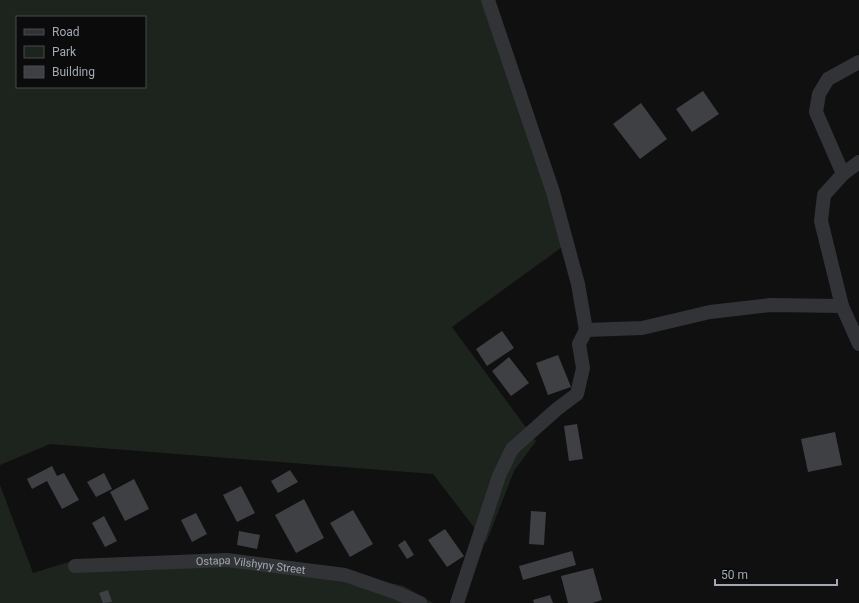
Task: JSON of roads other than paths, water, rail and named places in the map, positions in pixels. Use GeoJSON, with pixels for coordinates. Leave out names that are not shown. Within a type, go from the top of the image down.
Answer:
{"type":"FeatureCollection","features":[{"type":"Feature","properties":{"kind":"street"},"geometry":{"type":"LineString","coordinates":[[457,603],[499,476],[512,449],[557,408],[577,394],[583,368],[579,344],[586,330],[578,284],[553,192],[489,0]]}},
{"type":"Feature","properties":{"kind":"street"},"geometry":{"type":"LineString","coordinates":[[843,174],[816,112],[819,94],[828,79],[859,62]]}},
{"type":"Feature","properties":{"kind":"street"},"geometry":{"type":"LineString","coordinates":[[859,162],[843,174],[824,195],[821,222],[842,306],[859,344]]}},
{"type":"Feature","properties":{"kind":"street"},"geometry":{"type":"LineString","coordinates":[[586,330],[642,328],[710,312],[770,305],[842,306]]}},
{"type":"Feature","properties":{"kind":"street","name":"Ostapa Vilshyny Street"},"geometry":{"type":"LineString","coordinates":[[75,566],[227,560],[345,575],[397,593],[420,603]]}}]}
